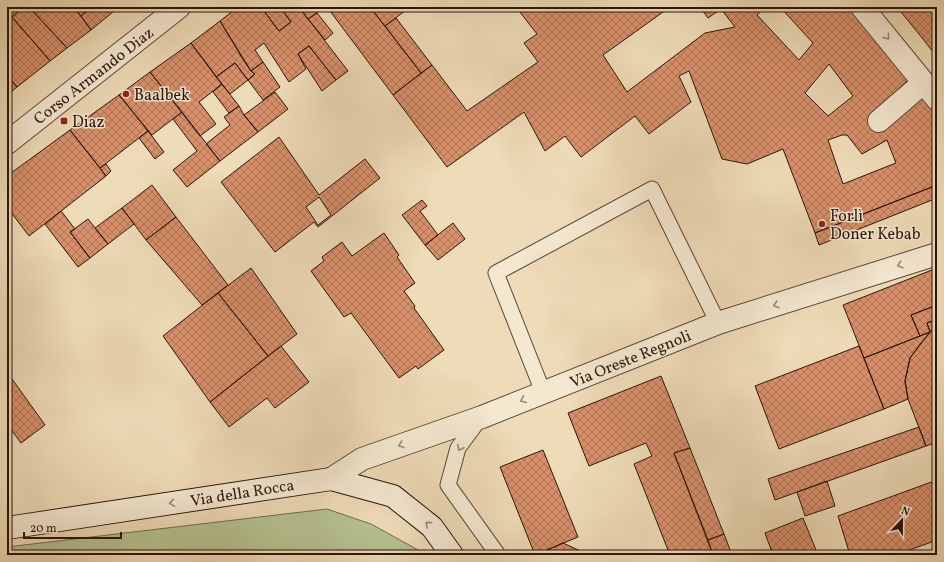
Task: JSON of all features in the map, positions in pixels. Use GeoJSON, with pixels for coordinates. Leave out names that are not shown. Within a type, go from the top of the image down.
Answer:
{"type":"FeatureCollection","features":[{"type":"Feature","properties":{"kind":"street","name":"Corso Armando Diaz"},"geometry":{"type":"LineString","coordinates":[[7,143],[178,7]]}},
{"type":"Feature","properties":{"kind":"street"},"geometry":{"type":"LineString","coordinates":[[862,7],[930,91],[879,121]]}},
{"type":"Feature","properties":{"kind":"street","name":"Via Oreste Regnoli"},"geometry":{"type":"LineString","coordinates":[[331,479],[362,459],[482,416],[718,323],[937,254]]}},
{"type":"Feature","properties":{"kind":"street","name":"Via della Rocca"},"geometry":{"type":"LineString","coordinates":[[7,528],[331,479],[393,496],[432,527],[452,555]]}},
{"type":"Feature","properties":{"kind":"lane"},"geometry":{"type":"LineString","coordinates":[[543,392],[496,273],[652,189],[718,323]]}},
{"type":"Feature","properties":{"kind":"lane"},"geometry":{"type":"LineString","coordinates":[[482,416],[458,448],[448,485],[498,555]]}},
{"type":"Feature","properties":{"kind":"green space"},"geometry":{"type":"Polygon","coordinates":[[[327,509],[371,524],[420,551],[422,555],[7,555],[7,547],[327,509]]]}},
{"type":"Feature","properties":{"kind":"building"},"geometry":{"type":"Polygon","coordinates":[[[7,7],[24,7],[12,17],[7,11],[7,7]]]}},
{"type":"Feature","properties":{"kind":"building"},"geometry":{"type":"Polygon","coordinates":[[[24,7],[29,7],[67,48],[50,61],[12,17],[24,7]]]}},
{"type":"Feature","properties":{"kind":"building"},"geometry":{"type":"Polygon","coordinates":[[[29,7],[74,7],[91,30],[67,48],[29,7]]]}},
{"type":"Feature","properties":{"kind":"building"},"geometry":{"type":"Polygon","coordinates":[[[74,7],[91,7],[81,16],[74,7]]]}},
{"type":"Feature","properties":{"kind":"building"},"geometry":{"type":"Polygon","coordinates":[[[91,7],[119,7],[91,30],[81,16],[91,7]]]}},
{"type":"Feature","properties":{"kind":"building"},"geometry":{"type":"Polygon","coordinates":[[[238,7],[261,7],[279,31],[291,22],[280,7],[299,7],[348,71],[336,80],[309,46],[298,54],[306,69],[289,82],[264,43],[255,50],[263,62],[251,71],[220,21],[238,7]]]}},
{"type":"Feature","properties":{"kind":"building"},"geometry":{"type":"Polygon","coordinates":[[[261,7],[280,7],[291,22],[279,31],[261,7]]]}},
{"type":"Feature","properties":{"kind":"building"},"geometry":{"type":"Polygon","coordinates":[[[299,7],[313,7],[317,13],[308,19],[299,7]]]}},
{"type":"Feature","properties":{"kind":"building"},"geometry":{"type":"Polygon","coordinates":[[[327,7],[370,7],[421,73],[393,95],[327,7]]]}},
{"type":"Feature","properties":{"kind":"building"},"geometry":{"type":"Polygon","coordinates":[[[370,7],[410,7],[385,26],[370,7]]]}},
{"type":"Feature","properties":{"kind":"building"},"geometry":{"type":"Polygon","coordinates":[[[516,7],[670,7],[603,55],[627,92],[705,33],[735,27],[721,9],[708,18],[700,7],[766,7],[757,15],[799,60],[813,43],[780,7],[854,7],[912,76],[870,117],[921,94],[937,116],[937,185],[815,233],[783,149],[747,164],[722,159],[689,71],[679,76],[691,102],[649,134],[635,116],[581,157],[565,136],[545,151],[524,112],[447,167],[393,95],[432,65],[467,111],[538,62],[524,43],[537,34],[516,7]],[[829,64],[805,93],[828,116],[853,96],[829,64]],[[842,135],[828,140],[843,184],[896,163],[887,140],[862,154],[847,135],[842,135]]]}},
{"type":"Feature","properties":{"kind":"building"},"geometry":{"type":"Polygon","coordinates":[[[897,7],[937,7],[937,57],[923,39],[897,7]]]}},
{"type":"Feature","properties":{"kind":"building"},"geometry":{"type":"Polygon","coordinates":[[[7,11],[50,61],[17,87],[7,75],[7,11]]]}},
{"type":"Feature","properties":{"kind":"building"},"geometry":{"type":"Polygon","coordinates":[[[317,13],[333,33],[325,40],[308,19],[317,13]]]}},
{"type":"Feature","properties":{"kind":"building"},"geometry":{"type":"Polygon","coordinates":[[[396,18],[432,65],[421,73],[385,26],[396,18]]]}},
{"type":"Feature","properties":{"kind":"building"},"geometry":{"type":"Polygon","coordinates":[[[220,21],[244,61],[255,74],[248,80],[235,63],[216,77],[191,43],[220,21]]]}},
{"type":"Feature","properties":{"kind":"building"},"geometry":{"type":"Polygon","coordinates":[[[191,43],[222,84],[199,102],[216,124],[200,136],[150,72],[191,43]]]}},
{"type":"Feature","properties":{"kind":"building"},"geometry":{"type":"Polygon","coordinates":[[[309,46],[336,80],[322,91],[298,54],[309,46]]]}},
{"type":"Feature","properties":{"kind":"building"},"geometry":{"type":"Polygon","coordinates":[[[263,62],[280,87],[263,100],[248,80],[255,74],[251,71],[263,62]]]}},
{"type":"Feature","properties":{"kind":"building"},"geometry":{"type":"Polygon","coordinates":[[[235,63],[248,80],[230,94],[216,77],[235,63]]]}},
{"type":"Feature","properties":{"kind":"building"},"geometry":{"type":"Polygon","coordinates":[[[150,72],[182,112],[152,135],[119,95],[150,72]]]}},
{"type":"Feature","properties":{"kind":"building"},"geometry":{"type":"Polygon","coordinates":[[[7,75],[17,87],[7,95],[7,75]]]}},
{"type":"Feature","properties":{"kind":"building"},"geometry":{"type":"Polygon","coordinates":[[[222,84],[239,106],[229,113],[213,92],[222,84]]]}},
{"type":"Feature","properties":{"kind":"building"},"geometry":{"type":"Polygon","coordinates":[[[275,92],[288,109],[258,132],[244,115],[275,92]]]}},
{"type":"Feature","properties":{"kind":"building"},"geometry":{"type":"Polygon","coordinates":[[[119,95],[148,131],[100,168],[70,130],[119,95]]]}},
{"type":"Feature","properties":{"kind":"building"},"geometry":{"type":"Polygon","coordinates":[[[239,106],[244,115],[258,132],[220,161],[206,144],[230,125],[224,117],[239,106]]]}},
{"type":"Feature","properties":{"kind":"building"},"geometry":{"type":"Polygon","coordinates":[[[182,112],[220,161],[187,187],[173,170],[197,151],[173,119],[182,112]]]}},
{"type":"Feature","properties":{"kind":"building"},"geometry":{"type":"Polygon","coordinates":[[[70,130],[106,176],[29,236],[7,207],[7,176],[70,130]]]}},
{"type":"Feature","properties":{"kind":"building"},"geometry":{"type":"Polygon","coordinates":[[[148,131],[164,152],[155,159],[139,138],[148,131]]]}},
{"type":"Feature","properties":{"kind":"building"},"geometry":{"type":"Polygon","coordinates":[[[279,137],[319,195],[365,159],[380,178],[318,227],[314,222],[275,252],[221,182],[279,137]],[[319,197],[306,207],[318,225],[331,215],[319,197]]]}},
{"type":"Feature","properties":{"kind":"building"},"geometry":{"type":"Polygon","coordinates":[[[106,164],[111,171],[106,176],[100,168],[106,164]]]}},
{"type":"Feature","properties":{"kind":"building"},"geometry":{"type":"Polygon","coordinates":[[[152,185],[176,217],[146,240],[122,208],[152,185]]]}},
{"type":"Feature","properties":{"kind":"building"},"geometry":{"type":"Polygon","coordinates":[[[937,185],[937,198],[819,245],[815,233],[937,185]]]}},
{"type":"Feature","properties":{"kind":"building"},"geometry":{"type":"Polygon","coordinates":[[[422,200],[427,206],[420,211],[438,235],[425,245],[402,215],[422,200]]]}},
{"type":"Feature","properties":{"kind":"building"},"geometry":{"type":"Polygon","coordinates":[[[122,208],[134,224],[108,244],[95,228],[122,208]]]}},
{"type":"Feature","properties":{"kind":"building"},"geometry":{"type":"Polygon","coordinates":[[[61,211],[75,229],[70,232],[90,258],[78,267],[45,224],[61,211]]]}},
{"type":"Feature","properties":{"kind":"building"},"geometry":{"type":"Polygon","coordinates":[[[176,217],[228,285],[202,305],[146,240],[176,217]]]}},
{"type":"Feature","properties":{"kind":"building"},"geometry":{"type":"Polygon","coordinates":[[[88,219],[108,244],[90,258],[70,232],[88,219]]]}},
{"type":"Feature","properties":{"kind":"building"},"geometry":{"type":"Polygon","coordinates":[[[453,223],[465,239],[438,260],[425,245],[453,223]]]}},
{"type":"Feature","properties":{"kind":"building"},"geometry":{"type":"Polygon","coordinates":[[[384,233],[399,255],[397,257],[415,283],[404,291],[415,306],[414,308],[444,350],[418,369],[416,366],[399,378],[351,313],[344,317],[311,271],[324,261],[322,257],[342,242],[352,256],[384,233]]]}},
{"type":"Feature","properties":{"kind":"building"},"geometry":{"type":"Polygon","coordinates":[[[251,268],[297,334],[268,356],[218,293],[251,268]]]}},
{"type":"Feature","properties":{"kind":"building"},"geometry":{"type":"Polygon","coordinates":[[[937,268],[937,305],[911,315],[920,336],[864,358],[843,305],[937,268]]]}},
{"type":"Feature","properties":{"kind":"building"},"geometry":{"type":"Polygon","coordinates":[[[218,293],[268,356],[210,402],[163,336],[218,293]]]}},
{"type":"Feature","properties":{"kind":"building"},"geometry":{"type":"Polygon","coordinates":[[[937,305],[937,319],[927,323],[930,332],[920,336],[911,315],[937,305]]]}},
{"type":"Feature","properties":{"kind":"building"},"geometry":{"type":"Polygon","coordinates":[[[937,319],[937,324],[930,332],[927,323],[937,319]]]}},
{"type":"Feature","properties":{"kind":"building"},"geometry":{"type":"Polygon","coordinates":[[[937,324],[937,338],[934,341],[937,345],[937,365],[935,368],[932,387],[937,403],[937,442],[926,446],[908,399],[905,381],[910,358],[937,324]]]}},
{"type":"Feature","properties":{"kind":"building"},"geometry":{"type":"Polygon","coordinates":[[[930,332],[910,358],[905,381],[908,399],[884,409],[864,358],[930,332]]]}},
{"type":"Feature","properties":{"kind":"building"},"geometry":{"type":"Polygon","coordinates":[[[281,346],[309,382],[275,408],[267,398],[229,427],[210,402],[281,346]]]}},
{"type":"Feature","properties":{"kind":"building"},"geometry":{"type":"Polygon","coordinates":[[[859,346],[884,409],[779,449],[755,386],[859,346]]]}},
{"type":"Feature","properties":{"kind":"building"},"geometry":{"type":"Polygon","coordinates":[[[7,372],[45,425],[21,443],[7,424],[7,372]]]}},
{"type":"Feature","properties":{"kind":"building"},"geometry":{"type":"Polygon","coordinates":[[[661,376],[690,448],[674,453],[713,555],[687,555],[685,550],[670,555],[634,464],[652,456],[646,443],[589,466],[568,413],[661,376]]]}},
{"type":"Feature","properties":{"kind":"building"},"geometry":{"type":"Polygon","coordinates":[[[919,427],[926,446],[775,500],[768,479],[919,427]]]}},
{"type":"Feature","properties":{"kind":"building"},"geometry":{"type":"Polygon","coordinates":[[[690,448],[724,534],[708,540],[674,453],[690,448]]]}},
{"type":"Feature","properties":{"kind":"building"},"geometry":{"type":"Polygon","coordinates":[[[543,450],[578,537],[535,555],[500,467],[543,450]]]}},
{"type":"Feature","properties":{"kind":"building"},"geometry":{"type":"Polygon","coordinates":[[[937,480],[937,540],[896,555],[850,555],[838,516],[937,480]]]}},
{"type":"Feature","properties":{"kind":"building"},"geometry":{"type":"Polygon","coordinates":[[[827,481],[835,506],[805,516],[797,492],[827,481]]]}},
{"type":"Feature","properties":{"kind":"building"},"geometry":{"type":"Polygon","coordinates":[[[803,518],[818,555],[765,555],[772,552],[765,533],[803,518]]]}},
{"type":"Feature","properties":{"kind":"building"},"geometry":{"type":"Polygon","coordinates":[[[724,534],[732,555],[713,555],[708,540],[724,534]]]}},
{"type":"Feature","properties":{"kind":"building"},"geometry":{"type":"Polygon","coordinates":[[[563,543],[589,555],[535,555],[563,543]]]}},
{"type":"Feature","properties":{"kind":"place","name":"Baalbek"},"geometry":{"type":"Point","coordinates":[126,94]}},
{"type":"Feature","properties":{"kind":"place","name":"Diaz"},"geometry":{"type":"Point","coordinates":[64,121]}},
{"type":"Feature","properties":{"kind":"place","name":"Forlì Doner Kebab"},"geometry":{"type":"Point","coordinates":[822,224]}}]}
